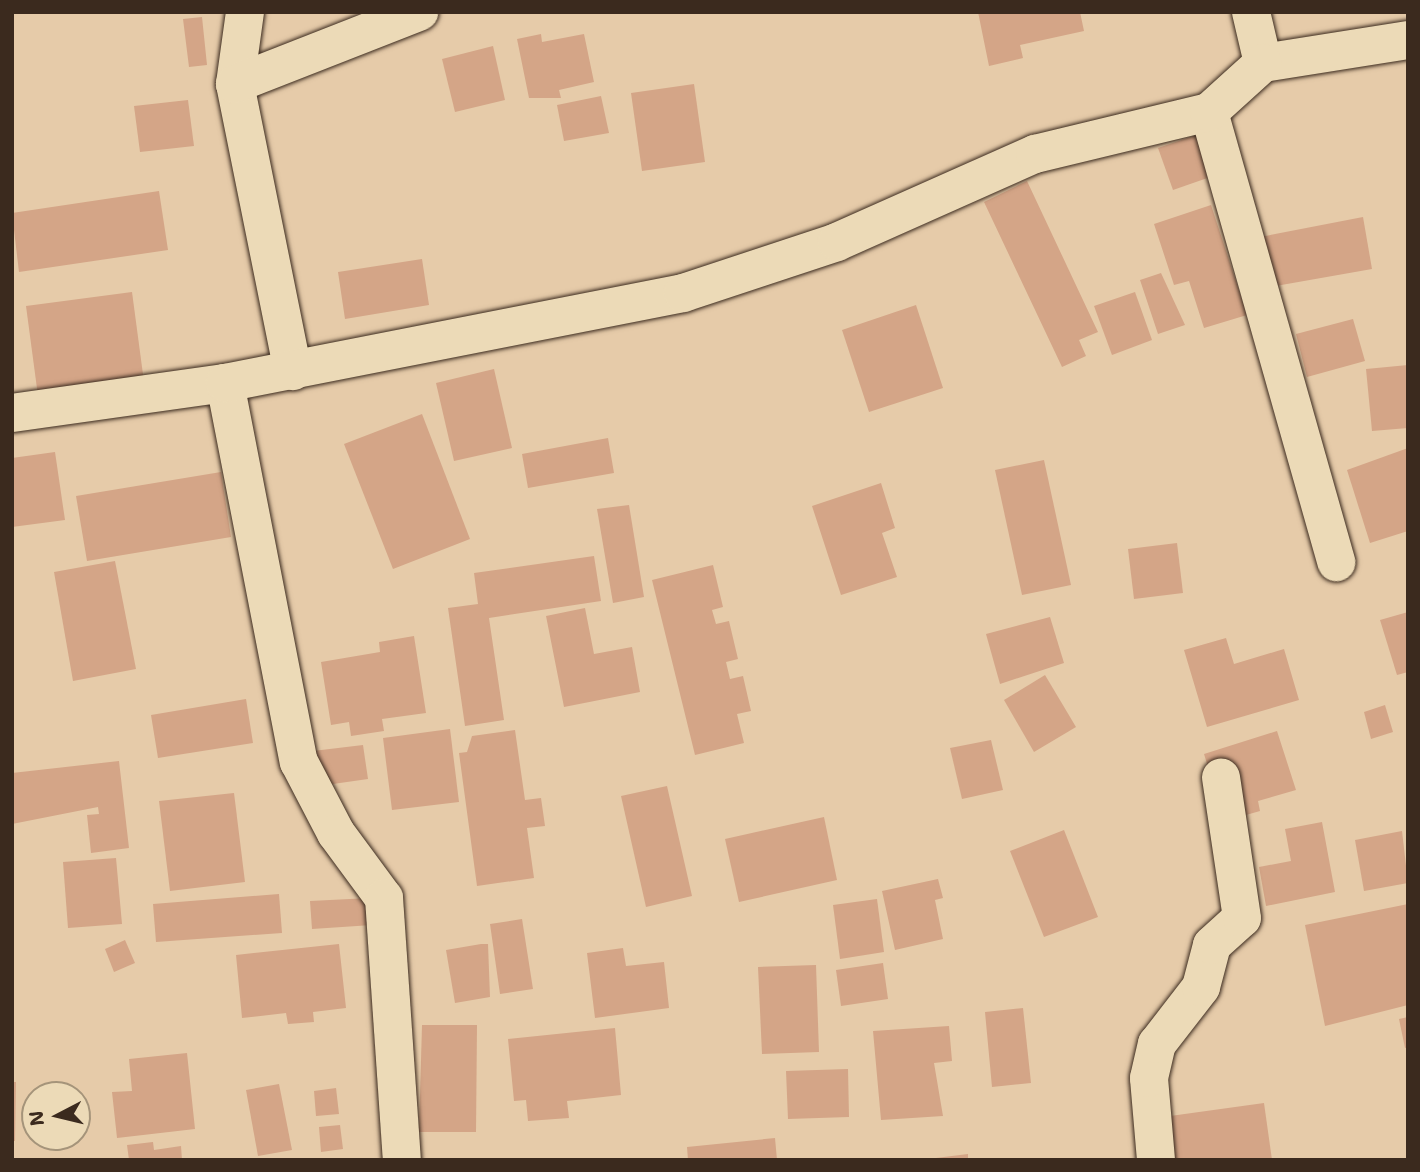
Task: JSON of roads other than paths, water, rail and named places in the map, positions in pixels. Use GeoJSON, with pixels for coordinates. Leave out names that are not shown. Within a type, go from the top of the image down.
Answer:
{"type":"FeatureCollection","features":[{"type":"Feature","properties":{"kind":"street"},"geometry":{"type":"LineString","coordinates":[[245,12],[234,84],[293,371]]}},
{"type":"Feature","properties":{"kind":"street"},"geometry":{"type":"LineString","coordinates":[[234,84],[419,12]]}},
{"type":"Feature","properties":{"kind":"street"},"geometry":{"type":"LineString","coordinates":[[1251,12],[1263,63]]}},
{"type":"Feature","properties":{"kind":"street"},"geometry":{"type":"LineString","coordinates":[[12,413],[293,371],[683,292],[836,242],[1035,154],[1209,112],[1263,63],[1408,40]]}},
{"type":"Feature","properties":{"kind":"street"},"geometry":{"type":"LineString","coordinates":[[1209,112],[1336,562]]}},
{"type":"Feature","properties":{"kind":"street"},"geometry":{"type":"LineString","coordinates":[[225,383],[299,762],[336,833],[384,898],[402,1160]]}},
{"type":"Feature","properties":{"kind":"street"},"geometry":{"type":"LineString","coordinates":[[1156,1160],[1149,1079],[1157,1044],[1201,987],[1212,945],[1242,918],[1221,778]]}}]}
